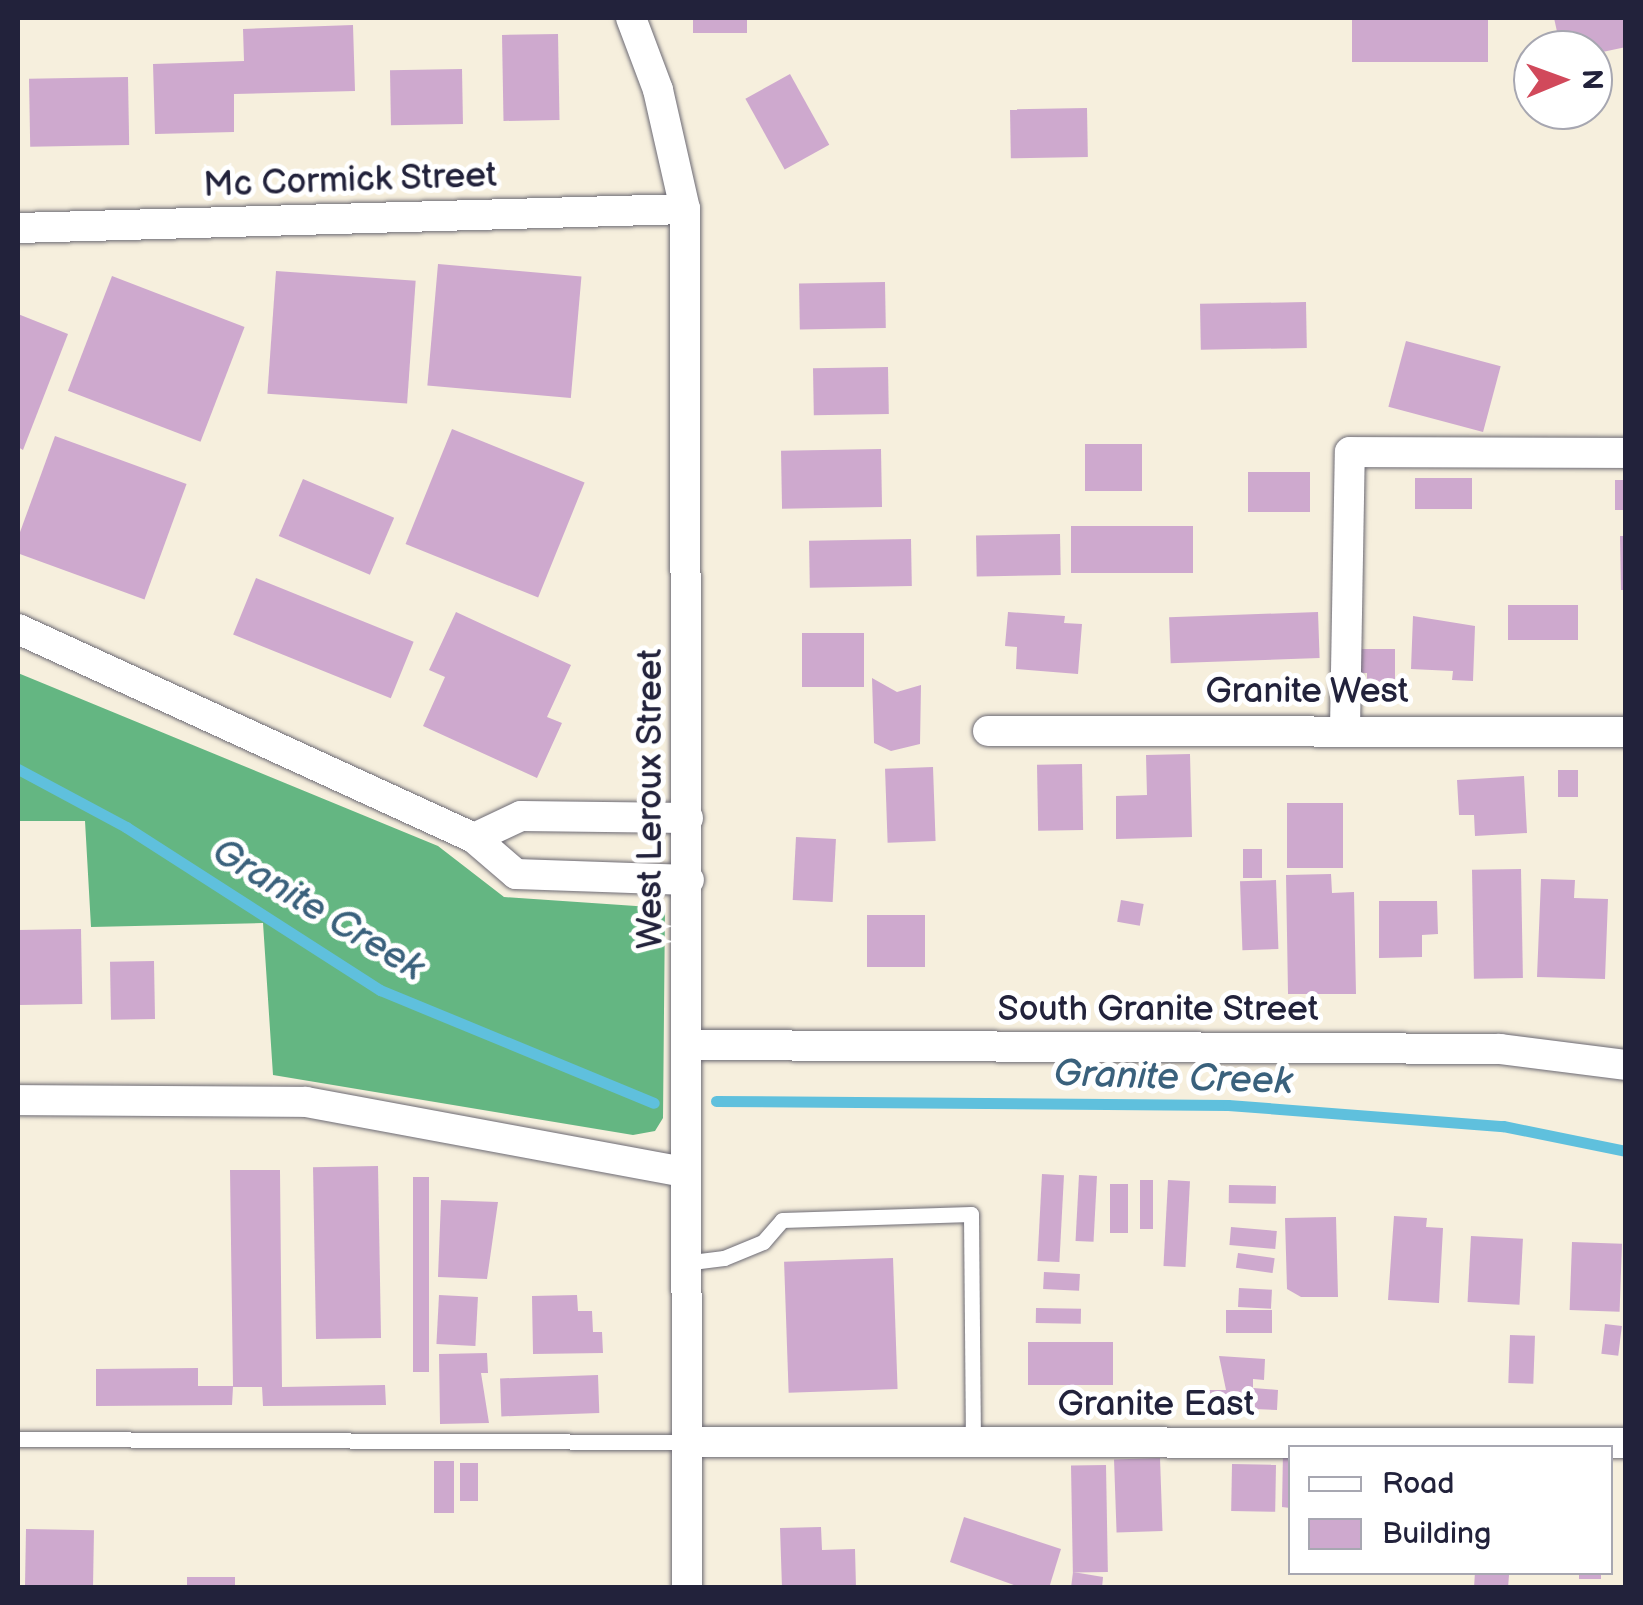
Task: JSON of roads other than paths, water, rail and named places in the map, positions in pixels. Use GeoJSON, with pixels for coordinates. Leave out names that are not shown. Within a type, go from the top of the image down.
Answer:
{"type":"FeatureCollection","features":[{"type":"Feature","properties":{"kind":"street","name":"West Leroux Street"},"geometry":{"type":"LineString","coordinates":[[631,18],[658,90],[685,209],[689,1044],[683,1172],[687,1588]]}},
{"type":"Feature","properties":{"kind":"street","name":"Mc Cormick Street"},"geometry":{"type":"LineString","coordinates":[[18,228],[685,209]]}},
{"type":"Feature","properties":{"kind":"street"},"geometry":{"type":"LineString","coordinates":[[1345,728],[1350,452],[1626,453]]}},
{"type":"Feature","properties":{"kind":"street"},"geometry":{"type":"LineString","coordinates":[[18,630],[474,838],[516,874],[689,880]]}},
{"type":"Feature","properties":{"kind":"street","name":"Granite West"},"geometry":{"type":"LineString","coordinates":[[988,731],[1345,728],[1626,732]]}},
{"type":"Feature","properties":{"kind":"street"},"geometry":{"type":"LineString","coordinates":[[474,838],[521,816],[688,818]]}},
{"type":"Feature","properties":{"kind":"street","name":"South Granite Street"},"geometry":{"type":"LineString","coordinates":[[689,1044],[1500,1049],[1626,1064]]}},
{"type":"Feature","properties":{"kind":"street"},"geometry":{"type":"LineString","coordinates":[[18,1100],[306,1102],[683,1172]]}},
{"type":"Feature","properties":{"kind":"street","name":"Granite East"},"geometry":{"type":"LineString","coordinates":[[686,1442],[1626,1443]]}},
{"type":"Feature","properties":{"kind":"lane"},"geometry":{"type":"LineString","coordinates":[[684,1262],[724,1258],[763,1242],[782,1220],[971,1214],[973,1442]]}},
{"type":"Feature","properties":{"kind":"lane"},"geometry":{"type":"LineString","coordinates":[[18,1439],[686,1442]]}},
{"type":"Feature","properties":{"kind":"waterway","name":"Granite Creek"},"geometry":{"type":"LineString","coordinates":[[18,769],[126,827],[380,990],[654,1103]]}},
{"type":"Feature","properties":{"kind":"waterway","name":"Granite Creek"},"geometry":{"type":"LineString","coordinates":[[716,1101],[1228,1105],[1503,1126],[1626,1151]]}}]}
